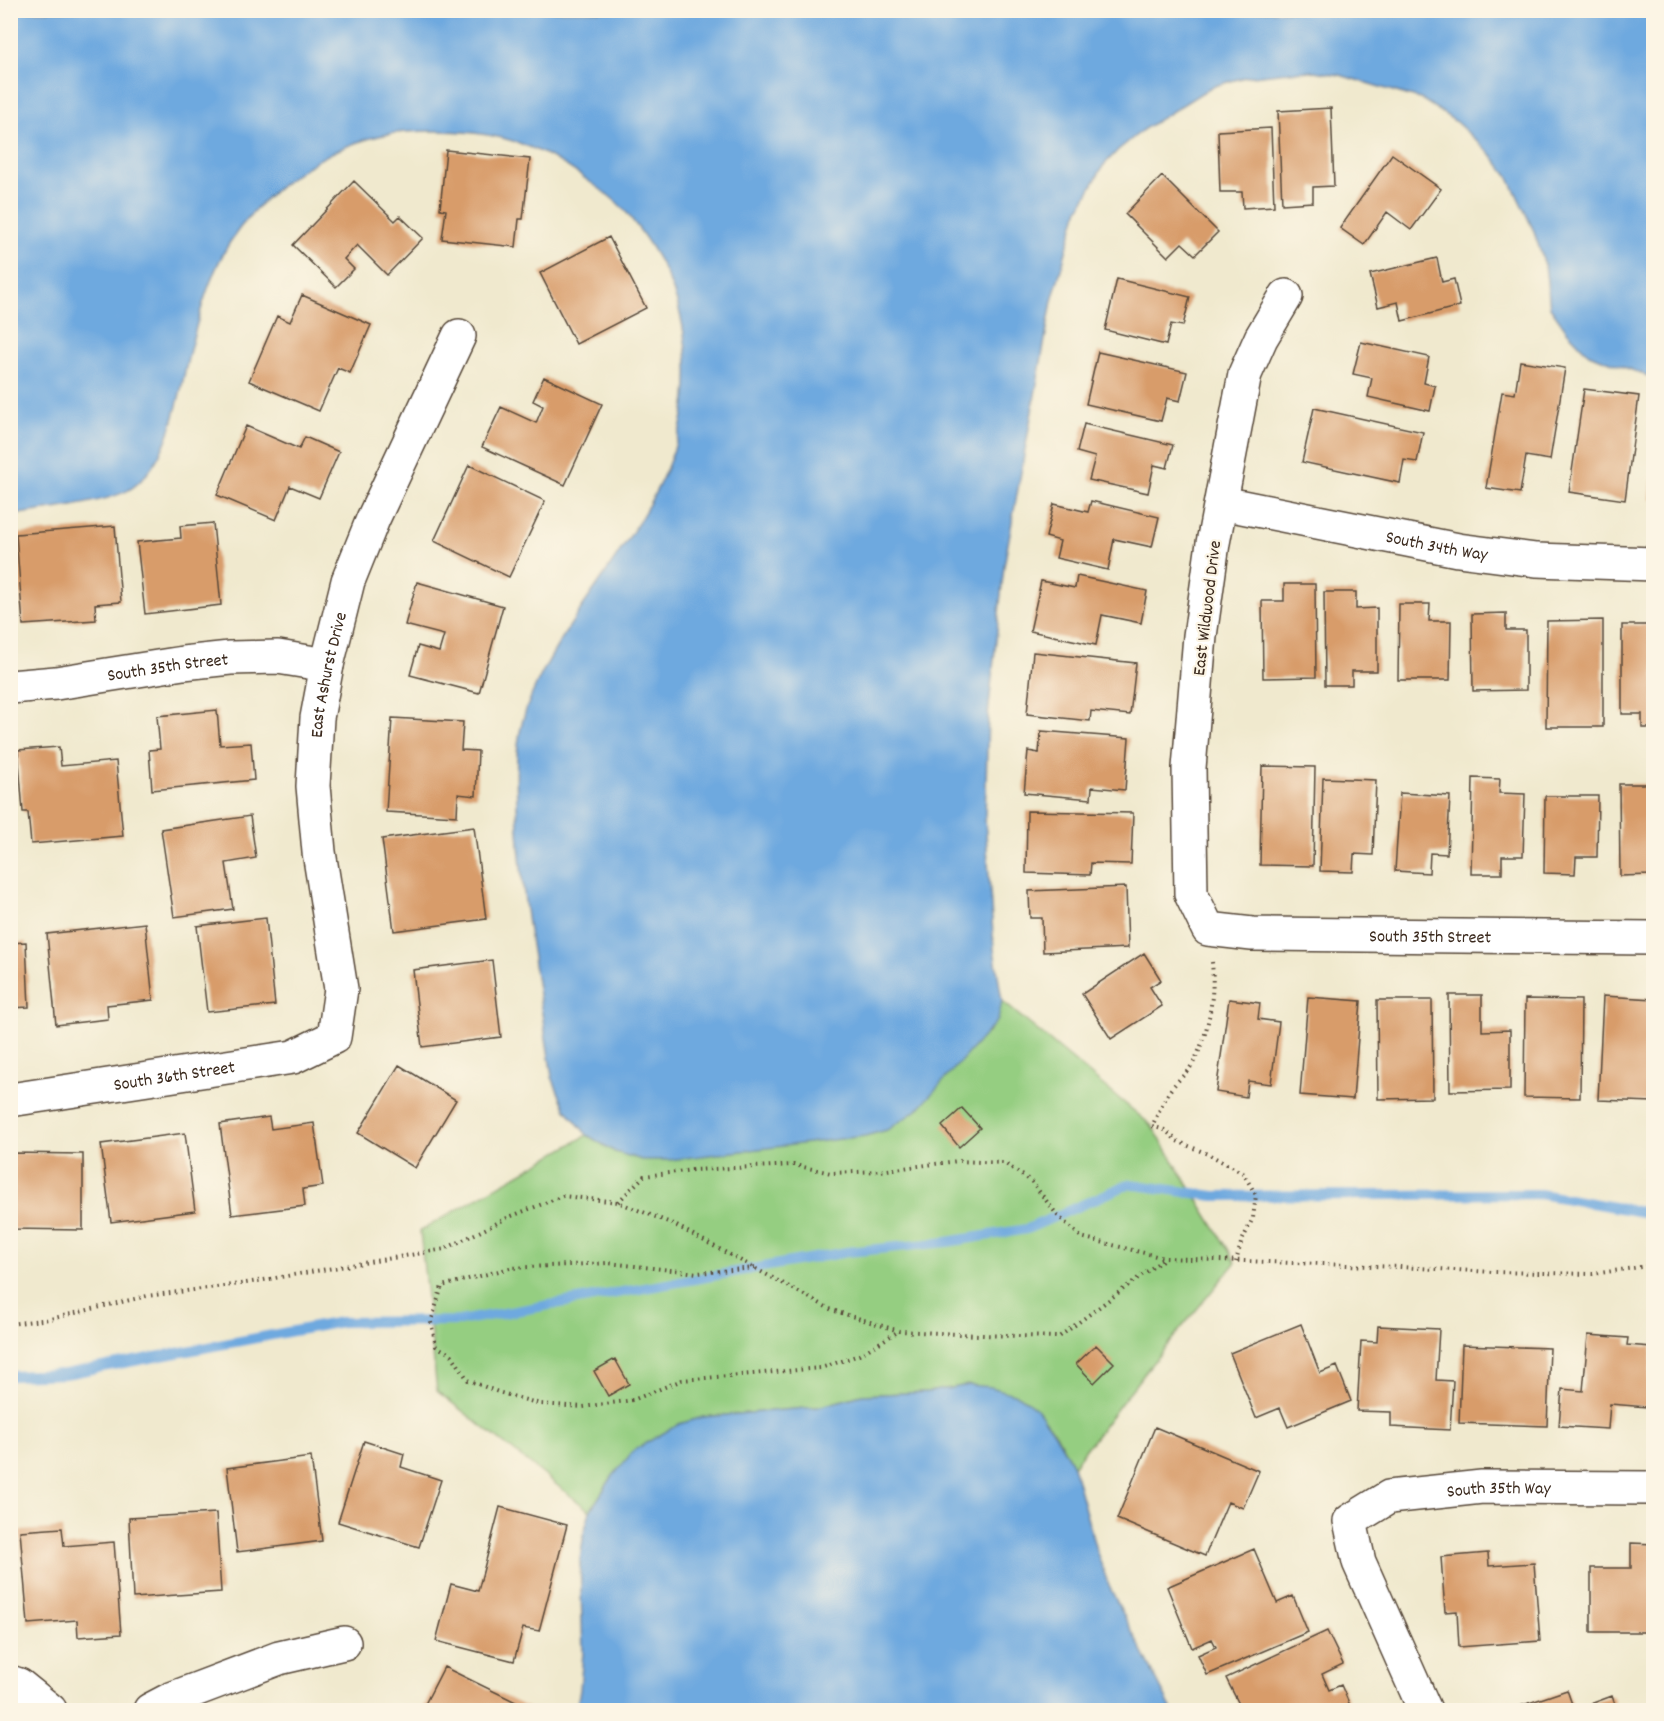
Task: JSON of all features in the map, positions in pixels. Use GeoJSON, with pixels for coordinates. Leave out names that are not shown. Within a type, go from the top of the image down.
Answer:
{"type":"FeatureCollection","features":[{"type":"Feature","properties":{"kind":"street","name":"East Wildwood Drive"},"geometry":{"type":"LineString","coordinates":[[1208,929],[1191,894],[1189,768],[1200,636],[1213,543],[1245,374],[1261,338],[1287,296]]}},
{"type":"Feature","properties":{"kind":"street","name":"East Ashurst Drive"},"geometry":{"type":"LineString","coordinates":[[334,1037],[341,989],[319,852],[313,786],[317,718],[327,665],[348,581],[374,519],[459,336]]}},
{"type":"Feature","properties":{"kind":"street","name":"South 34th Way"},"geometry":{"type":"LineString","coordinates":[[1222,503],[1458,550],[1536,560],[1653,564]]}},
{"type":"Feature","properties":{"kind":"street","name":"South 35th Street"},"geometry":{"type":"LineString","coordinates":[[10,687],[56,683],[230,658],[278,657],[327,665]]}},
{"type":"Feature","properties":{"kind":"street","name":"South 35th Street"},"geometry":{"type":"LineString","coordinates":[[1208,929],[1252,934],[1653,938]]}},
{"type":"Feature","properties":{"kind":"street","name":"South 36th Street"},"geometry":{"type":"LineString","coordinates":[[10,1100],[293,1057],[334,1037]]}},
{"type":"Feature","properties":{"kind":"street","name":"South 35th Way"},"geometry":{"type":"LineString","coordinates":[[1425,1710],[1359,1562],[1350,1521],[1389,1497],[1482,1488],[1653,1488]]}},
{"type":"Feature","properties":{"kind":"street"},"geometry":{"type":"LineString","coordinates":[[150,1710],[279,1658],[344,1643]]}},
{"type":"Feature","properties":{"kind":"street"},"geometry":{"type":"LineString","coordinates":[[10,1682],[19,1685],[50,1710]]}},
{"type":"Feature","properties":{"kind":"path"},"geometry":{"type":"LineString","coordinates":[[1208,929],[1214,979],[1207,1027],[1193,1062],[1172,1089],[1152,1126],[1164,1130],[1177,1142],[1210,1155],[1243,1173],[1256,1195],[1252,1218],[1236,1262]]}},
{"type":"Feature","properties":{"kind":"path"},"geometry":{"type":"LineString","coordinates":[[618,1202],[644,1176],[693,1170],[794,1165],[831,1173],[879,1171],[958,1161],[1004,1163],[1031,1181],[1058,1216],[1082,1237],[1165,1258],[1593,1274],[1653,1265]]}},
{"type":"Feature","properties":{"kind":"path"},"geometry":{"type":"LineString","coordinates":[[10,1324],[50,1318],[147,1296],[240,1284],[445,1249],[509,1217],[563,1196],[618,1202],[673,1224],[832,1310],[899,1331],[1059,1337],[1165,1258]]}},
{"type":"Feature","properties":{"kind":"path"},"geometry":{"type":"LineString","coordinates":[[756,1268],[698,1273],[608,1263],[510,1268],[442,1286],[430,1322],[436,1346],[452,1355],[468,1380],[498,1392],[540,1404],[583,1407],[633,1400],[682,1380],[821,1368],[859,1355],[899,1331]]}},
{"type":"Feature","properties":{"kind":"green space"},"geometry":{"type":"Polygon","coordinates":[[[1002,1001],[1152,1126],[1236,1262],[1145,1372],[1073,1466],[1056,1434],[1038,1411],[1020,1396],[969,1385],[928,1392],[862,1395],[818,1407],[703,1417],[612,1477],[590,1511],[437,1391],[420,1231],[587,1135],[615,1152],[988,1033],[1002,1001]]]}},
{"type":"Feature","properties":{"kind":"water"},"geometry":{"type":"Polygon","coordinates":[[[10,11],[1653,11],[1653,378],[1589,354],[1567,331],[1550,307],[1545,265],[1533,229],[1508,176],[1490,153],[1455,121],[1423,100],[1340,75],[1314,71],[1287,72],[1245,77],[1211,87],[1144,129],[1118,150],[1103,166],[1077,213],[1052,301],[1004,566],[988,715],[985,818],[994,949],[1002,1001],[998,1020],[917,1110],[887,1130],[865,1136],[669,1160],[642,1160],[615,1152],[587,1135],[565,1108],[552,1077],[520,861],[516,768],[523,719],[538,681],[564,635],[628,540],[647,507],[664,474],[677,439],[685,403],[687,364],[682,322],[664,268],[643,234],[617,202],[568,167],[525,145],[503,138],[458,131],[406,132],[355,143],[330,154],[284,183],[263,201],[230,242],[217,266],[203,303],[166,441],[146,475],[132,488],[108,498],[74,506],[11,515],[10,11]]]}},
{"type":"Feature","properties":{"kind":"water"},"geometry":{"type":"Polygon","coordinates":[[[969,1385],[991,1387],[1020,1396],[1038,1410],[1055,1434],[1073,1466],[1096,1550],[1109,1586],[1172,1710],[576,1710],[583,1652],[580,1560],[584,1533],[590,1511],[612,1477],[634,1450],[679,1424],[703,1417],[818,1407],[862,1395],[928,1392],[969,1385]]]}},
{"type":"Feature","properties":{"kind":"building"},"geometry":{"type":"Polygon","coordinates":[[[1331,108],[1334,186],[1313,187],[1313,202],[1282,204],[1278,111],[1331,108]]]}},
{"type":"Feature","properties":{"kind":"building"},"geometry":{"type":"Polygon","coordinates":[[[1271,128],[1274,206],[1243,208],[1242,192],[1220,192],[1218,131],[1271,128]]]}},
{"type":"Feature","properties":{"kind":"building"},"geometry":{"type":"Polygon","coordinates":[[[446,150],[530,159],[523,219],[519,219],[516,247],[442,239],[446,210],[440,209],[446,150]]]}},
{"type":"Feature","properties":{"kind":"building"},"geometry":{"type":"Polygon","coordinates":[[[1392,154],[1441,189],[1411,230],[1387,212],[1364,245],[1340,228],[1392,154]]]}},
{"type":"Feature","properties":{"kind":"building"},"geometry":{"type":"Polygon","coordinates":[[[1162,176],[1218,232],[1195,255],[1182,243],[1168,257],[1125,214],[1162,176]]]}},
{"type":"Feature","properties":{"kind":"building"},"geometry":{"type":"Polygon","coordinates":[[[354,181],[395,221],[400,216],[423,238],[387,275],[357,245],[344,259],[354,269],[336,287],[293,245],[354,181]]]}},
{"type":"Feature","properties":{"kind":"building"},"geometry":{"type":"Polygon","coordinates":[[[609,237],[646,308],[576,344],[540,273],[609,237]]]}},
{"type":"Feature","properties":{"kind":"building"},"geometry":{"type":"Polygon","coordinates":[[[1437,258],[1442,282],[1454,279],[1460,306],[1402,321],[1398,302],[1378,307],[1370,274],[1437,258]]]}},
{"type":"Feature","properties":{"kind":"building"},"geometry":{"type":"Polygon","coordinates":[[[1117,279],[1190,297],[1183,326],[1171,324],[1166,345],[1105,330],[1117,279]]]}},
{"type":"Feature","properties":{"kind":"building"},"geometry":{"type":"Polygon","coordinates":[[[302,295],[371,325],[350,373],[338,368],[319,411],[249,381],[277,316],[290,322],[302,295]]]}},
{"type":"Feature","properties":{"kind":"building"},"geometry":{"type":"Polygon","coordinates":[[[1361,342],[1429,357],[1424,383],[1435,386],[1430,411],[1368,397],[1372,378],[1353,374],[1361,342]]]}},
{"type":"Feature","properties":{"kind":"building"},"geometry":{"type":"Polygon","coordinates":[[[1098,352],[1187,372],[1180,401],[1167,398],[1161,421],[1086,404],[1098,352]]]}},
{"type":"Feature","properties":{"kind":"building"},"geometry":{"type":"Polygon","coordinates":[[[1520,361],[1565,368],[1550,460],[1526,456],[1520,493],[1486,488],[1502,392],[1515,394],[1520,361]]]}},
{"type":"Feature","properties":{"kind":"building"},"geometry":{"type":"Polygon","coordinates":[[[544,377],[602,404],[565,485],[482,447],[501,407],[536,423],[543,406],[533,401],[544,377]]]}},
{"type":"Feature","properties":{"kind":"building"},"geometry":{"type":"Polygon","coordinates":[[[1584,389],[1639,396],[1625,500],[1569,492],[1584,389]]]}},
{"type":"Feature","properties":{"kind":"building"},"geometry":{"type":"Polygon","coordinates":[[[1314,408],[1423,432],[1417,462],[1404,460],[1400,483],[1302,462],[1314,408]]]}},
{"type":"Feature","properties":{"kind":"building"},"geometry":{"type":"Polygon","coordinates":[[[1084,424],[1173,445],[1167,468],[1154,465],[1148,493],[1089,480],[1095,457],[1077,452],[1084,424]]]}},
{"type":"Feature","properties":{"kind":"building"},"geometry":{"type":"Polygon","coordinates":[[[246,426],[299,449],[305,437],[339,452],[319,498],[290,486],[276,520],[217,495],[246,426]]]}},
{"type":"Feature","properties":{"kind":"building"},"geometry":{"type":"Polygon","coordinates":[[[469,465],[545,501],[509,577],[434,541],[469,465]]]}},
{"type":"Feature","properties":{"kind":"building"},"geometry":{"type":"Polygon","coordinates":[[[1652,479],[1654,479],[1654,500],[1650,500],[1652,479]]]}},
{"type":"Feature","properties":{"kind":"building"},"geometry":{"type":"Polygon","coordinates":[[[1091,501],[1159,517],[1152,547],[1114,539],[1108,570],[1056,558],[1060,541],[1046,537],[1054,504],[1088,512],[1091,501]]]}},
{"type":"Feature","properties":{"kind":"building"},"geometry":{"type":"Polygon","coordinates":[[[213,523],[221,605],[145,614],[137,542],[181,538],[180,526],[213,523]]]}},
{"type":"Feature","properties":{"kind":"building"},"geometry":{"type":"Polygon","coordinates":[[[115,526],[121,602],[95,604],[96,620],[23,625],[16,534],[115,526]]]}},
{"type":"Feature","properties":{"kind":"building"},"geometry":{"type":"Polygon","coordinates":[[[1077,576],[1147,591],[1141,623],[1102,615],[1096,645],[1030,631],[1041,581],[1075,588],[1077,576]]]}},
{"type":"Feature","properties":{"kind":"building"},"geometry":{"type":"Polygon","coordinates":[[[417,582],[503,606],[479,693],[410,675],[418,646],[439,652],[444,635],[405,625],[417,582]]]}},
{"type":"Feature","properties":{"kind":"building"},"geometry":{"type":"Polygon","coordinates":[[[1284,584],[1315,584],[1316,677],[1263,678],[1262,601],[1284,601],[1284,584]]]}},
{"type":"Feature","properties":{"kind":"building"},"geometry":{"type":"Polygon","coordinates":[[[1324,592],[1356,592],[1356,609],[1377,608],[1377,671],[1352,671],[1352,685],[1325,685],[1324,592]]]}},
{"type":"Feature","properties":{"kind":"building"},"geometry":{"type":"Polygon","coordinates":[[[1399,604],[1430,604],[1429,621],[1451,621],[1450,680],[1398,680],[1399,604]]]}},
{"type":"Feature","properties":{"kind":"building"},"geometry":{"type":"Polygon","coordinates":[[[1506,613],[1506,630],[1526,630],[1526,690],[1473,691],[1472,614],[1506,613]]]}},
{"type":"Feature","properties":{"kind":"building"},"geometry":{"type":"Polygon","coordinates":[[[1603,620],[1603,727],[1546,727],[1547,621],[1603,620]]]}},
{"type":"Feature","properties":{"kind":"building"},"geometry":{"type":"Polygon","coordinates":[[[1622,625],[1654,625],[1654,728],[1642,728],[1642,714],[1622,714],[1622,625]]]}},
{"type":"Feature","properties":{"kind":"building"},"geometry":{"type":"Polygon","coordinates":[[[1033,652],[1136,663],[1130,715],[1091,711],[1090,721],[1027,714],[1033,652]]]}},
{"type":"Feature","properties":{"kind":"building"},"geometry":{"type":"Polygon","coordinates":[[[217,710],[220,745],[251,743],[254,780],[152,790],[149,750],[160,749],[157,716],[217,710]]]}},
{"type":"Feature","properties":{"kind":"building"},"geometry":{"type":"Polygon","coordinates":[[[392,718],[463,722],[461,750],[478,751],[476,796],[458,794],[457,816],[386,812],[392,718]]]}},
{"type":"Feature","properties":{"kind":"building"},"geometry":{"type":"Polygon","coordinates":[[[1041,731],[1129,738],[1125,790],[1092,787],[1091,799],[1024,793],[1028,751],[1039,753],[1041,731]]]}},
{"type":"Feature","properties":{"kind":"building"},"geometry":{"type":"Polygon","coordinates":[[[59,747],[61,766],[116,761],[123,836],[31,844],[28,812],[23,812],[18,750],[59,747]]]}},
{"type":"Feature","properties":{"kind":"building"},"geometry":{"type":"Polygon","coordinates":[[[1262,766],[1315,767],[1313,866],[1260,865],[1262,766]]]}},
{"type":"Feature","properties":{"kind":"building"},"geometry":{"type":"Polygon","coordinates":[[[1323,778],[1376,780],[1373,855],[1354,854],[1353,872],[1320,871],[1323,778]]]}},
{"type":"Feature","properties":{"kind":"building"},"geometry":{"type":"Polygon","coordinates":[[[1473,778],[1500,779],[1499,793],[1525,794],[1523,856],[1502,856],[1502,874],[1471,874],[1473,778]]]}},
{"type":"Feature","properties":{"kind":"building"},"geometry":{"type":"Polygon","coordinates":[[[1619,784],[1654,784],[1654,859],[1651,859],[1651,875],[1620,876],[1619,784]]]}},
{"type":"Feature","properties":{"kind":"building"},"geometry":{"type":"Polygon","coordinates":[[[1400,793],[1450,796],[1447,854],[1430,853],[1429,873],[1395,871],[1400,793]]]}},
{"type":"Feature","properties":{"kind":"building"},"geometry":{"type":"Polygon","coordinates":[[[1545,796],[1598,796],[1597,857],[1576,857],[1575,874],[1544,873],[1545,796]]]}},
{"type":"Feature","properties":{"kind":"building"},"geometry":{"type":"Polygon","coordinates":[[[1027,811],[1133,813],[1131,864],[1091,863],[1090,875],[1026,873],[1027,811]]]}},
{"type":"Feature","properties":{"kind":"building"},"geometry":{"type":"Polygon","coordinates":[[[250,816],[256,858],[226,863],[233,909],[174,917],[161,829],[250,816]]]}},
{"type":"Feature","properties":{"kind":"building"},"geometry":{"type":"Polygon","coordinates":[[[474,827],[486,919],[394,931],[382,839],[474,827]]]}},
{"type":"Feature","properties":{"kind":"building"},"geometry":{"type":"Polygon","coordinates":[[[1126,887],[1128,948],[1043,952],[1042,918],[1030,918],[1029,891],[1126,887]]]}},
{"type":"Feature","properties":{"kind":"building"},"geometry":{"type":"Polygon","coordinates":[[[266,918],[275,1005],[207,1012],[197,926],[266,918]]]}},
{"type":"Feature","properties":{"kind":"building"},"geometry":{"type":"Polygon","coordinates":[[[145,923],[153,1000],[107,1005],[108,1019],[56,1025],[47,934],[145,923]]]}},
{"type":"Feature","properties":{"kind":"building"},"geometry":{"type":"Polygon","coordinates":[[[26,942],[29,1007],[10,1008],[10,943],[26,942]]]}},
{"type":"Feature","properties":{"kind":"building"},"geometry":{"type":"Polygon","coordinates":[[[1144,953],[1161,980],[1150,987],[1162,1006],[1111,1039],[1082,994],[1144,953]]]}},
{"type":"Feature","properties":{"kind":"building"},"geometry":{"type":"Polygon","coordinates":[[[492,960],[501,1037],[422,1047],[413,970],[492,960]]]}},
{"type":"Feature","properties":{"kind":"building"},"geometry":{"type":"Polygon","coordinates":[[[1449,995],[1482,995],[1482,1031],[1510,1030],[1510,1090],[1450,1091],[1449,995]]]}},
{"type":"Feature","properties":{"kind":"building"},"geometry":{"type":"Polygon","coordinates":[[[1603,996],[1654,999],[1654,1102],[1598,1100],[1603,996]]]}},
{"type":"Feature","properties":{"kind":"building"},"geometry":{"type":"Polygon","coordinates":[[[1308,997],[1361,1001],[1353,1099],[1300,1095],[1308,997]]]}},
{"type":"Feature","properties":{"kind":"building"},"geometry":{"type":"Polygon","coordinates":[[[1229,999],[1260,1003],[1258,1019],[1279,1022],[1271,1084],[1248,1081],[1246,1097],[1216,1092],[1229,999]]]}},
{"type":"Feature","properties":{"kind":"building"},"geometry":{"type":"Polygon","coordinates":[[[1525,999],[1581,1000],[1580,1098],[1524,1097],[1525,999]]]}},
{"type":"Feature","properties":{"kind":"building"},"geometry":{"type":"Polygon","coordinates":[[[1377,1000],[1432,1000],[1433,1098],[1378,1099],[1377,1000]]]}},
{"type":"Feature","properties":{"kind":"building"},"geometry":{"type":"Polygon","coordinates":[[[399,1065],[456,1100],[415,1168],[358,1133],[399,1065]]]}},
{"type":"Feature","properties":{"kind":"building"},"geometry":{"type":"Polygon","coordinates":[[[962,1108],[980,1128],[959,1147],[942,1126],[962,1108]]]}},
{"type":"Feature","properties":{"kind":"building"},"geometry":{"type":"Polygon","coordinates":[[[269,1117],[271,1129],[314,1123],[323,1186],[303,1189],[305,1206],[232,1215],[220,1124],[269,1117]]]}},
{"type":"Feature","properties":{"kind":"building"},"geometry":{"type":"Polygon","coordinates":[[[185,1133],[195,1211],[111,1222],[101,1144],[185,1133]]]}},
{"type":"Feature","properties":{"kind":"building"},"geometry":{"type":"Polygon","coordinates":[[[10,1153],[83,1154],[83,1230],[10,1229],[10,1153]]]}},
{"type":"Feature","properties":{"kind":"building"},"geometry":{"type":"Polygon","coordinates":[[[1301,1324],[1320,1373],[1337,1366],[1351,1401],[1288,1427],[1280,1408],[1256,1418],[1230,1353],[1301,1324]]]}},
{"type":"Feature","properties":{"kind":"building"},"geometry":{"type":"Polygon","coordinates":[[[1378,1326],[1439,1329],[1436,1380],[1453,1381],[1450,1430],[1391,1427],[1391,1412],[1357,1411],[1361,1341],[1377,1342],[1378,1326]]]}},
{"type":"Feature","properties":{"kind":"building"},"geometry":{"type":"Polygon","coordinates":[[[1588,1335],[1628,1338],[1627,1345],[1652,1347],[1647,1407],[1610,1404],[1608,1429],[1559,1426],[1562,1389],[1583,1391],[1588,1335]]]}},
{"type":"Feature","properties":{"kind":"building"},"geometry":{"type":"Polygon","coordinates":[[[1096,1345],[1114,1363],[1094,1383],[1076,1364],[1096,1345]]]}},
{"type":"Feature","properties":{"kind":"building"},"geometry":{"type":"Polygon","coordinates":[[[1462,1345],[1550,1348],[1547,1426],[1459,1423],[1462,1345]]]}},
{"type":"Feature","properties":{"kind":"building"},"geometry":{"type":"Polygon","coordinates":[[[615,1359],[629,1384],[608,1396],[594,1371],[615,1359]]]}},
{"type":"Feature","properties":{"kind":"building"},"geometry":{"type":"Polygon","coordinates":[[[1155,1427],[1259,1471],[1243,1508],[1228,1502],[1205,1556],[1117,1519],[1155,1427]]]}},
{"type":"Feature","properties":{"kind":"building"},"geometry":{"type":"Polygon","coordinates":[[[364,1441],[404,1454],[401,1467],[441,1480],[419,1547],[338,1522],[364,1441]]]}},
{"type":"Feature","properties":{"kind":"building"},"geometry":{"type":"Polygon","coordinates":[[[311,1457],[322,1541],[237,1552],[227,1468],[311,1457]]]}},
{"type":"Feature","properties":{"kind":"building"},"geometry":{"type":"Polygon","coordinates":[[[500,1507],[567,1525],[539,1631],[523,1628],[514,1661],[436,1641],[451,1584],[478,1591],[500,1507]]]}},
{"type":"Feature","properties":{"kind":"building"},"geometry":{"type":"Polygon","coordinates":[[[216,1513],[221,1592],[133,1598],[129,1518],[216,1513]]]}},
{"type":"Feature","properties":{"kind":"building"},"geometry":{"type":"Polygon","coordinates":[[[62,1528],[64,1546],[114,1542],[121,1634],[78,1637],[77,1620],[28,1624],[20,1531],[62,1528]]]}},
{"type":"Feature","properties":{"kind":"building"},"geometry":{"type":"Polygon","coordinates":[[[1631,1543],[1654,1544],[1654,1632],[1591,1632],[1591,1568],[1631,1568],[1631,1543]]]}},
{"type":"Feature","properties":{"kind":"building"},"geometry":{"type":"Polygon","coordinates":[[[1254,1549],[1277,1603],[1293,1596],[1308,1632],[1207,1675],[1198,1655],[1216,1647],[1212,1639],[1192,1648],[1167,1587],[1254,1549]]]}},
{"type":"Feature","properties":{"kind":"building"},"geometry":{"type":"Polygon","coordinates":[[[1488,1553],[1489,1566],[1534,1563],[1540,1641],[1459,1647],[1457,1611],[1445,1612],[1441,1557],[1488,1553]]]}},
{"type":"Feature","properties":{"kind":"building"},"geometry":{"type":"Polygon","coordinates":[[[1327,1631],[1343,1664],[1322,1674],[1329,1690],[1341,1685],[1352,1710],[1242,1710],[1226,1678],[1327,1631]]]}},
{"type":"Feature","properties":{"kind":"building"},"geometry":{"type":"Polygon","coordinates":[[[444,1667],[530,1709],[530,1710],[422,1710],[444,1667]]]}},
{"type":"Feature","properties":{"kind":"building"},"geometry":{"type":"Polygon","coordinates":[[[1567,1690],[1574,1710],[1515,1710],[1514,1708],[1567,1690]]]}},
{"type":"Feature","properties":{"kind":"building"},"geometry":{"type":"Polygon","coordinates":[[[1612,1696],[1617,1710],[1574,1710],[1612,1696]]]}},
{"type":"Feature","properties":{"kind":"waterway"},"geometry":{"type":"LineString","coordinates":[[10,1376],[65,1374],[341,1322],[459,1321],[847,1252],[947,1242],[1027,1229],[1129,1184],[1214,1196],[1540,1194],[1654,1214]]}}]}
